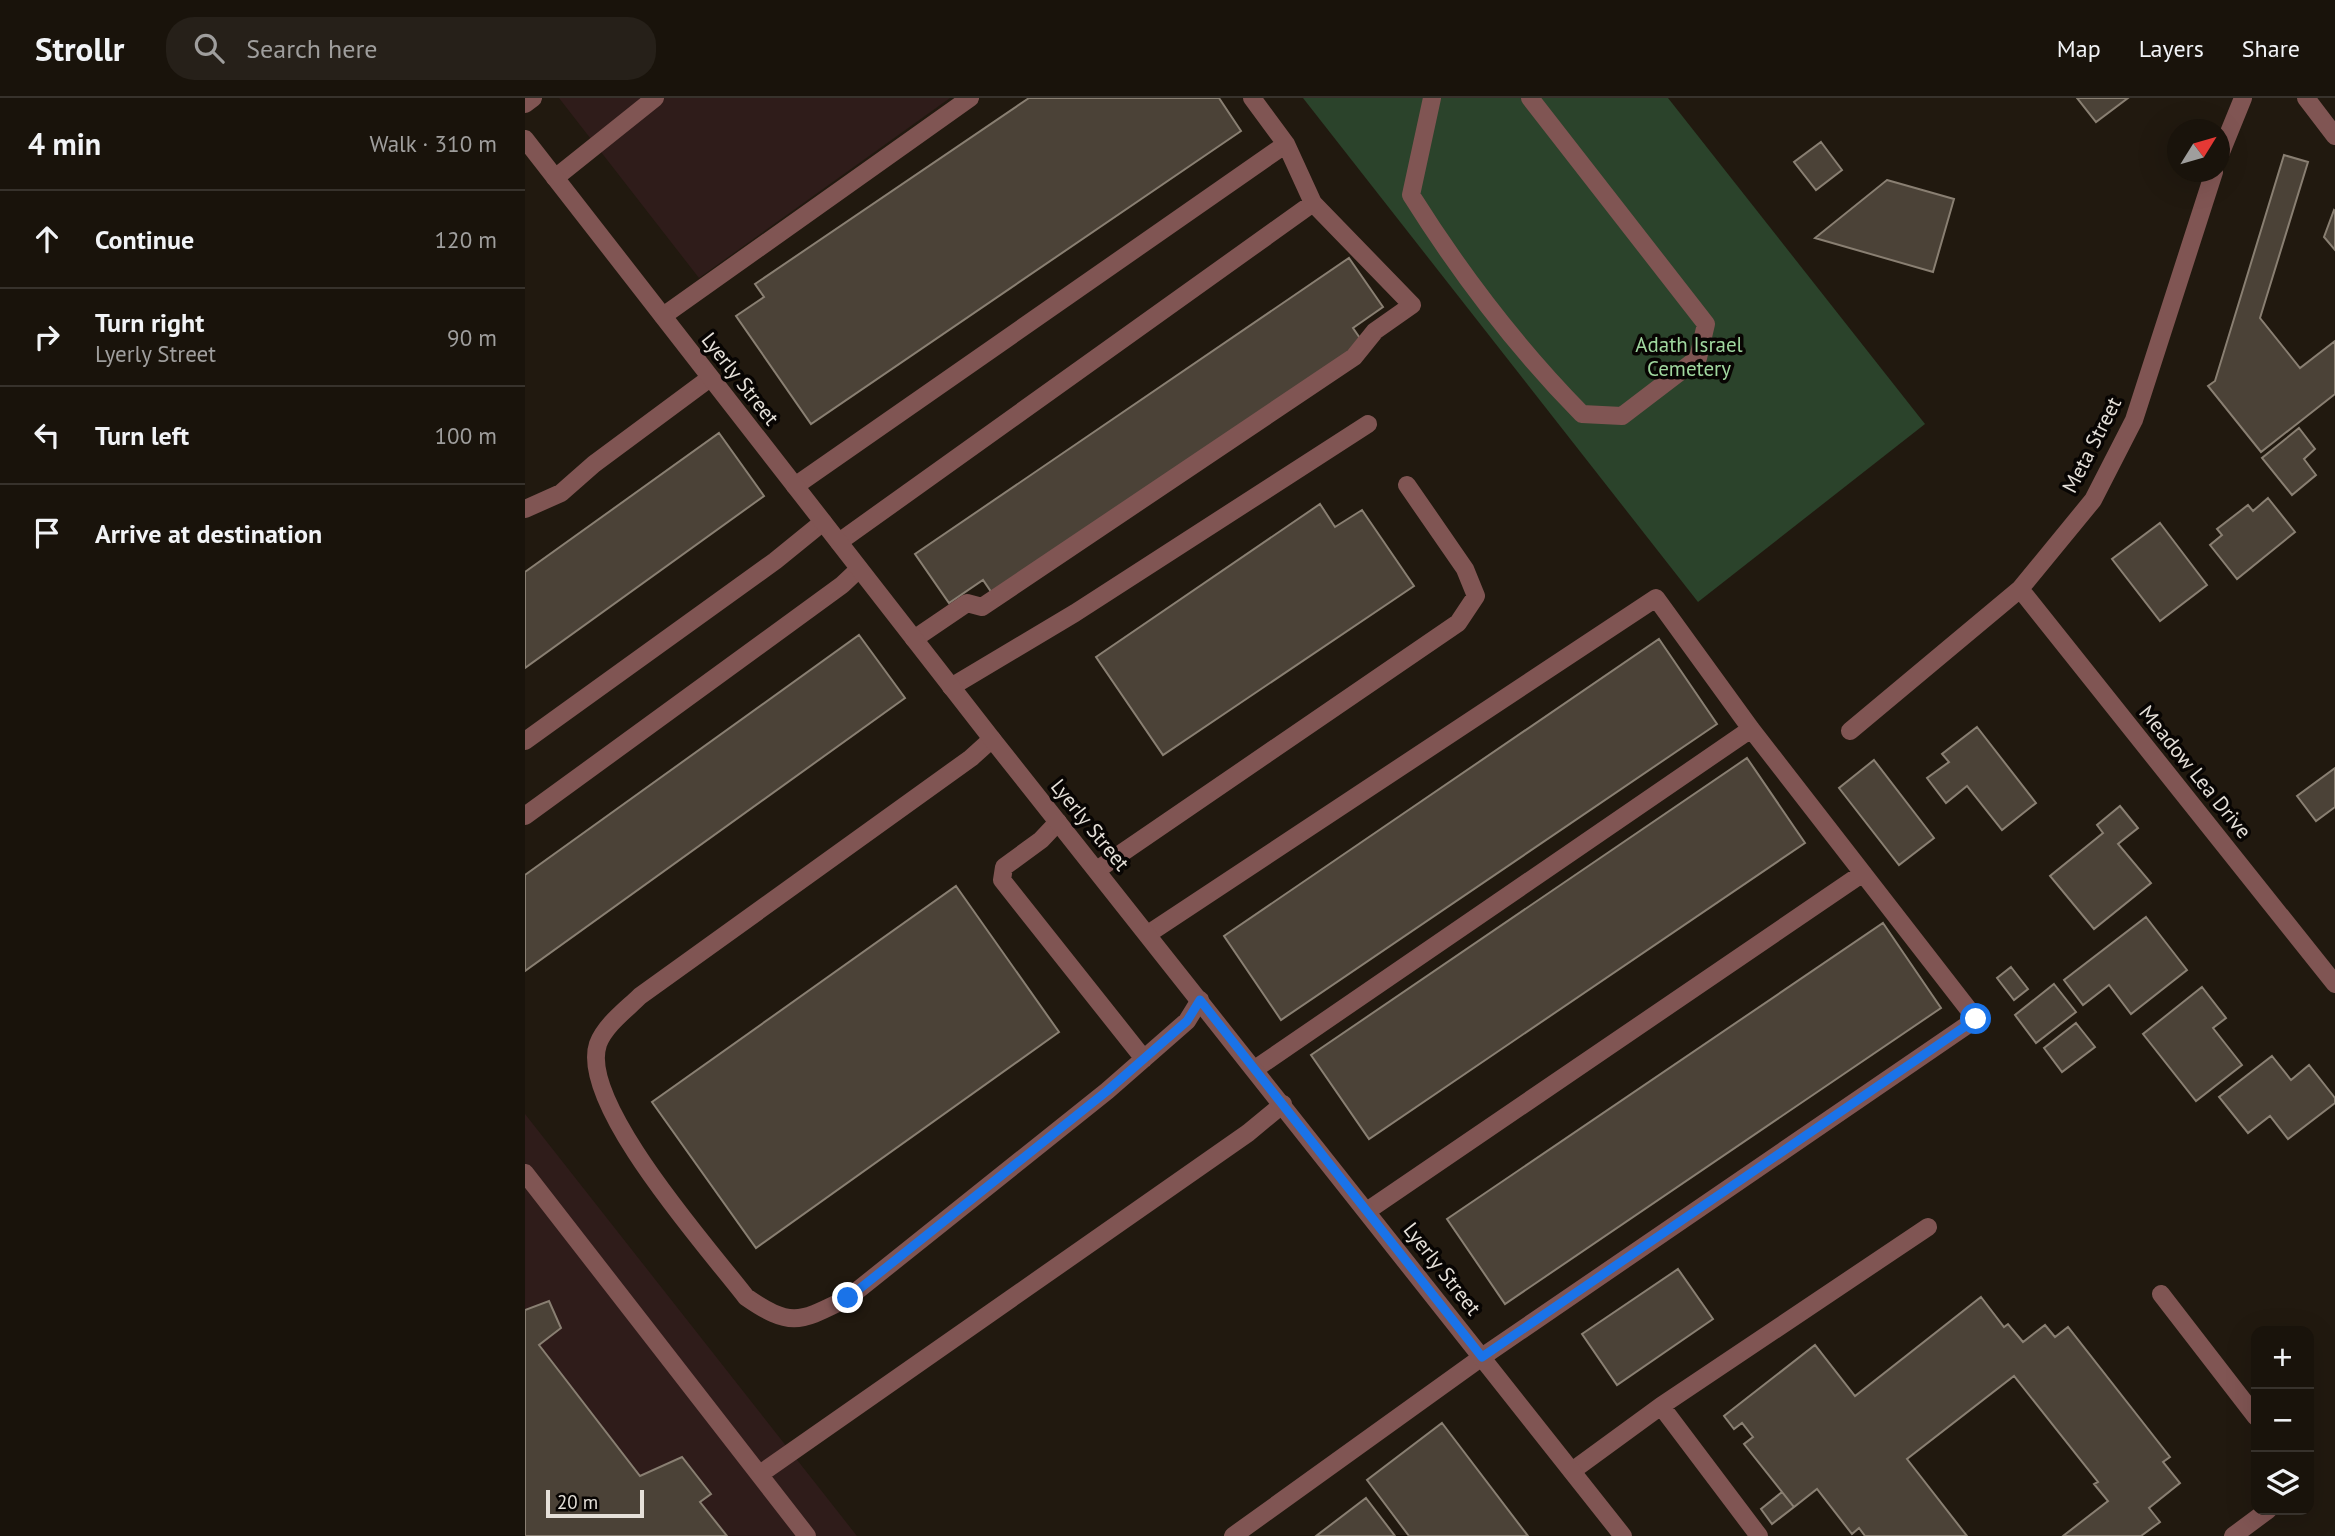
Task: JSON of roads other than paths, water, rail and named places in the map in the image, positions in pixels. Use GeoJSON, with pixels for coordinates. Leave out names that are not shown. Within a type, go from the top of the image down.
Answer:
{"type":"FeatureCollection","features":[{"type":"Feature","properties":{"kind":"street"},"geometry":{"type":"LineString","coordinates":[[525,104],[533,98]]}},
{"type":"Feature","properties":{"kind":"street"},"geometry":{"type":"LineString","coordinates":[[555,178],[655,98]]}},
{"type":"Feature","properties":{"kind":"street"},"geometry":{"type":"LineString","coordinates":[[663,317],[970,98]]}},
{"type":"Feature","properties":{"kind":"street"},"geometry":{"type":"LineString","coordinates":[[914,639],[967,603],[982,607],[1355,357],[1375,331],[1412,305],[1313,203],[1286,144],[1252,98]]}},
{"type":"Feature","properties":{"kind":"street"},"geometry":{"type":"LineString","coordinates":[[1432,98],[1411,195],[1442,244],[1541,372],[1582,414],[1622,416],[1698,358],[1706,324],[1531,98]]}},
{"type":"Feature","properties":{"kind":"street"},"geometry":{"type":"LineString","coordinates":[[2230,131],[2243,98]]}},
{"type":"Feature","properties":{"kind":"street"},"geometry":{"type":"LineString","coordinates":[[2306,98],[2335,136]]}},
{"type":"Feature","properties":{"kind":"street","name":"Lyerly Street"},"geometry":{"type":"LineString","coordinates":[[525,139],[951,687],[1623,1536]]}},
{"type":"Feature","properties":{"kind":"street"},"geometry":{"type":"LineString","coordinates":[[795,485],[1286,144]]}},
{"type":"Feature","properties":{"kind":"street","name":"Meta Street"},"geometry":{"type":"LineString","coordinates":[[1850,732],[2020,589],[2093,500],[2134,420],[2211,182]]}},
{"type":"Feature","properties":{"kind":"street"},"geometry":{"type":"LineString","coordinates":[[839,542],[1313,203]]}},
{"type":"Feature","properties":{"kind":"street"},"geometry":{"type":"LineString","coordinates":[[525,509],[561,493],[594,464],[710,378]]}},
{"type":"Feature","properties":{"kind":"street"},"geometry":{"type":"LineString","coordinates":[[951,687],[1075,613],[1368,424]]}},
{"type":"Feature","properties":{"kind":"street"},"geometry":{"type":"LineString","coordinates":[[1097,870],[1458,623],[1476,596],[1465,569],[1407,485]]}},
{"type":"Feature","properties":{"kind":"street"},"geometry":{"type":"LineString","coordinates":[[525,741],[775,561],[823,522]]}},
{"type":"Feature","properties":{"kind":"street"},"geometry":{"type":"LineString","coordinates":[[525,816],[842,585],[859,569]]}},
{"type":"Feature","properties":{"kind":"street","name":"Meadow Lea Drive"},"geometry":{"type":"LineString","coordinates":[[2020,589],[2335,984]]}},
{"type":"Feature","properties":{"kind":"street"},"geometry":{"type":"LineString","coordinates":[[1148,934],[1656,598],[1751,729],[1976,1019],[1482,1357],[1233,1536]]}},
{"type":"Feature","properties":{"kind":"street"},"geometry":{"type":"LineString","coordinates":[[1255,1069],[1751,729]]}},
{"type":"Feature","properties":{"kind":"street"},"geometry":{"type":"LineString","coordinates":[[992,739],[931,787],[641,996],[610,1025],[599,1044],[596,1066],[610,1108],[637,1154],[746,1297],[769,1313],[792,1321],[818,1313],[848,1298],[1144,1059],[1187,1021],[1200,1000]]}},
{"type":"Feature","properties":{"kind":"street"},"geometry":{"type":"LineString","coordinates":[[1058,822],[1041,840],[1004,867],[1003,880],[1144,1059]]}},
{"type":"Feature","properties":{"kind":"street"},"geometry":{"type":"LineString","coordinates":[[1367,1210],[1863,873]]}},
{"type":"Feature","properties":{"kind":"street"},"geometry":{"type":"LineString","coordinates":[[760,1474],[1248,1133],[1283,1104]]}},
{"type":"Feature","properties":{"kind":"street"},"geometry":{"type":"LineString","coordinates":[[525,1173],[807,1536]]}},
{"type":"Feature","properties":{"kind":"street"},"geometry":{"type":"LineString","coordinates":[[1572,1471],[1661,1406],[1928,1227]]}},
{"type":"Feature","properties":{"kind":"street"},"geometry":{"type":"LineString","coordinates":[[2161,1294],[2251,1411]]}},
{"type":"Feature","properties":{"kind":"street"},"geometry":{"type":"LineString","coordinates":[[1661,1406],[1759,1536]]}},
{"type":"Feature","properties":{"kind":"street"},"geometry":{"type":"LineString","coordinates":[[2233,1536],[2261,1515]]}},
{"type":"Feature","properties":{"kind":"park label","name":"Adath Israel Cemetery"},"geometry":{"type":"Point","coordinates":[1689,357]}}]}
